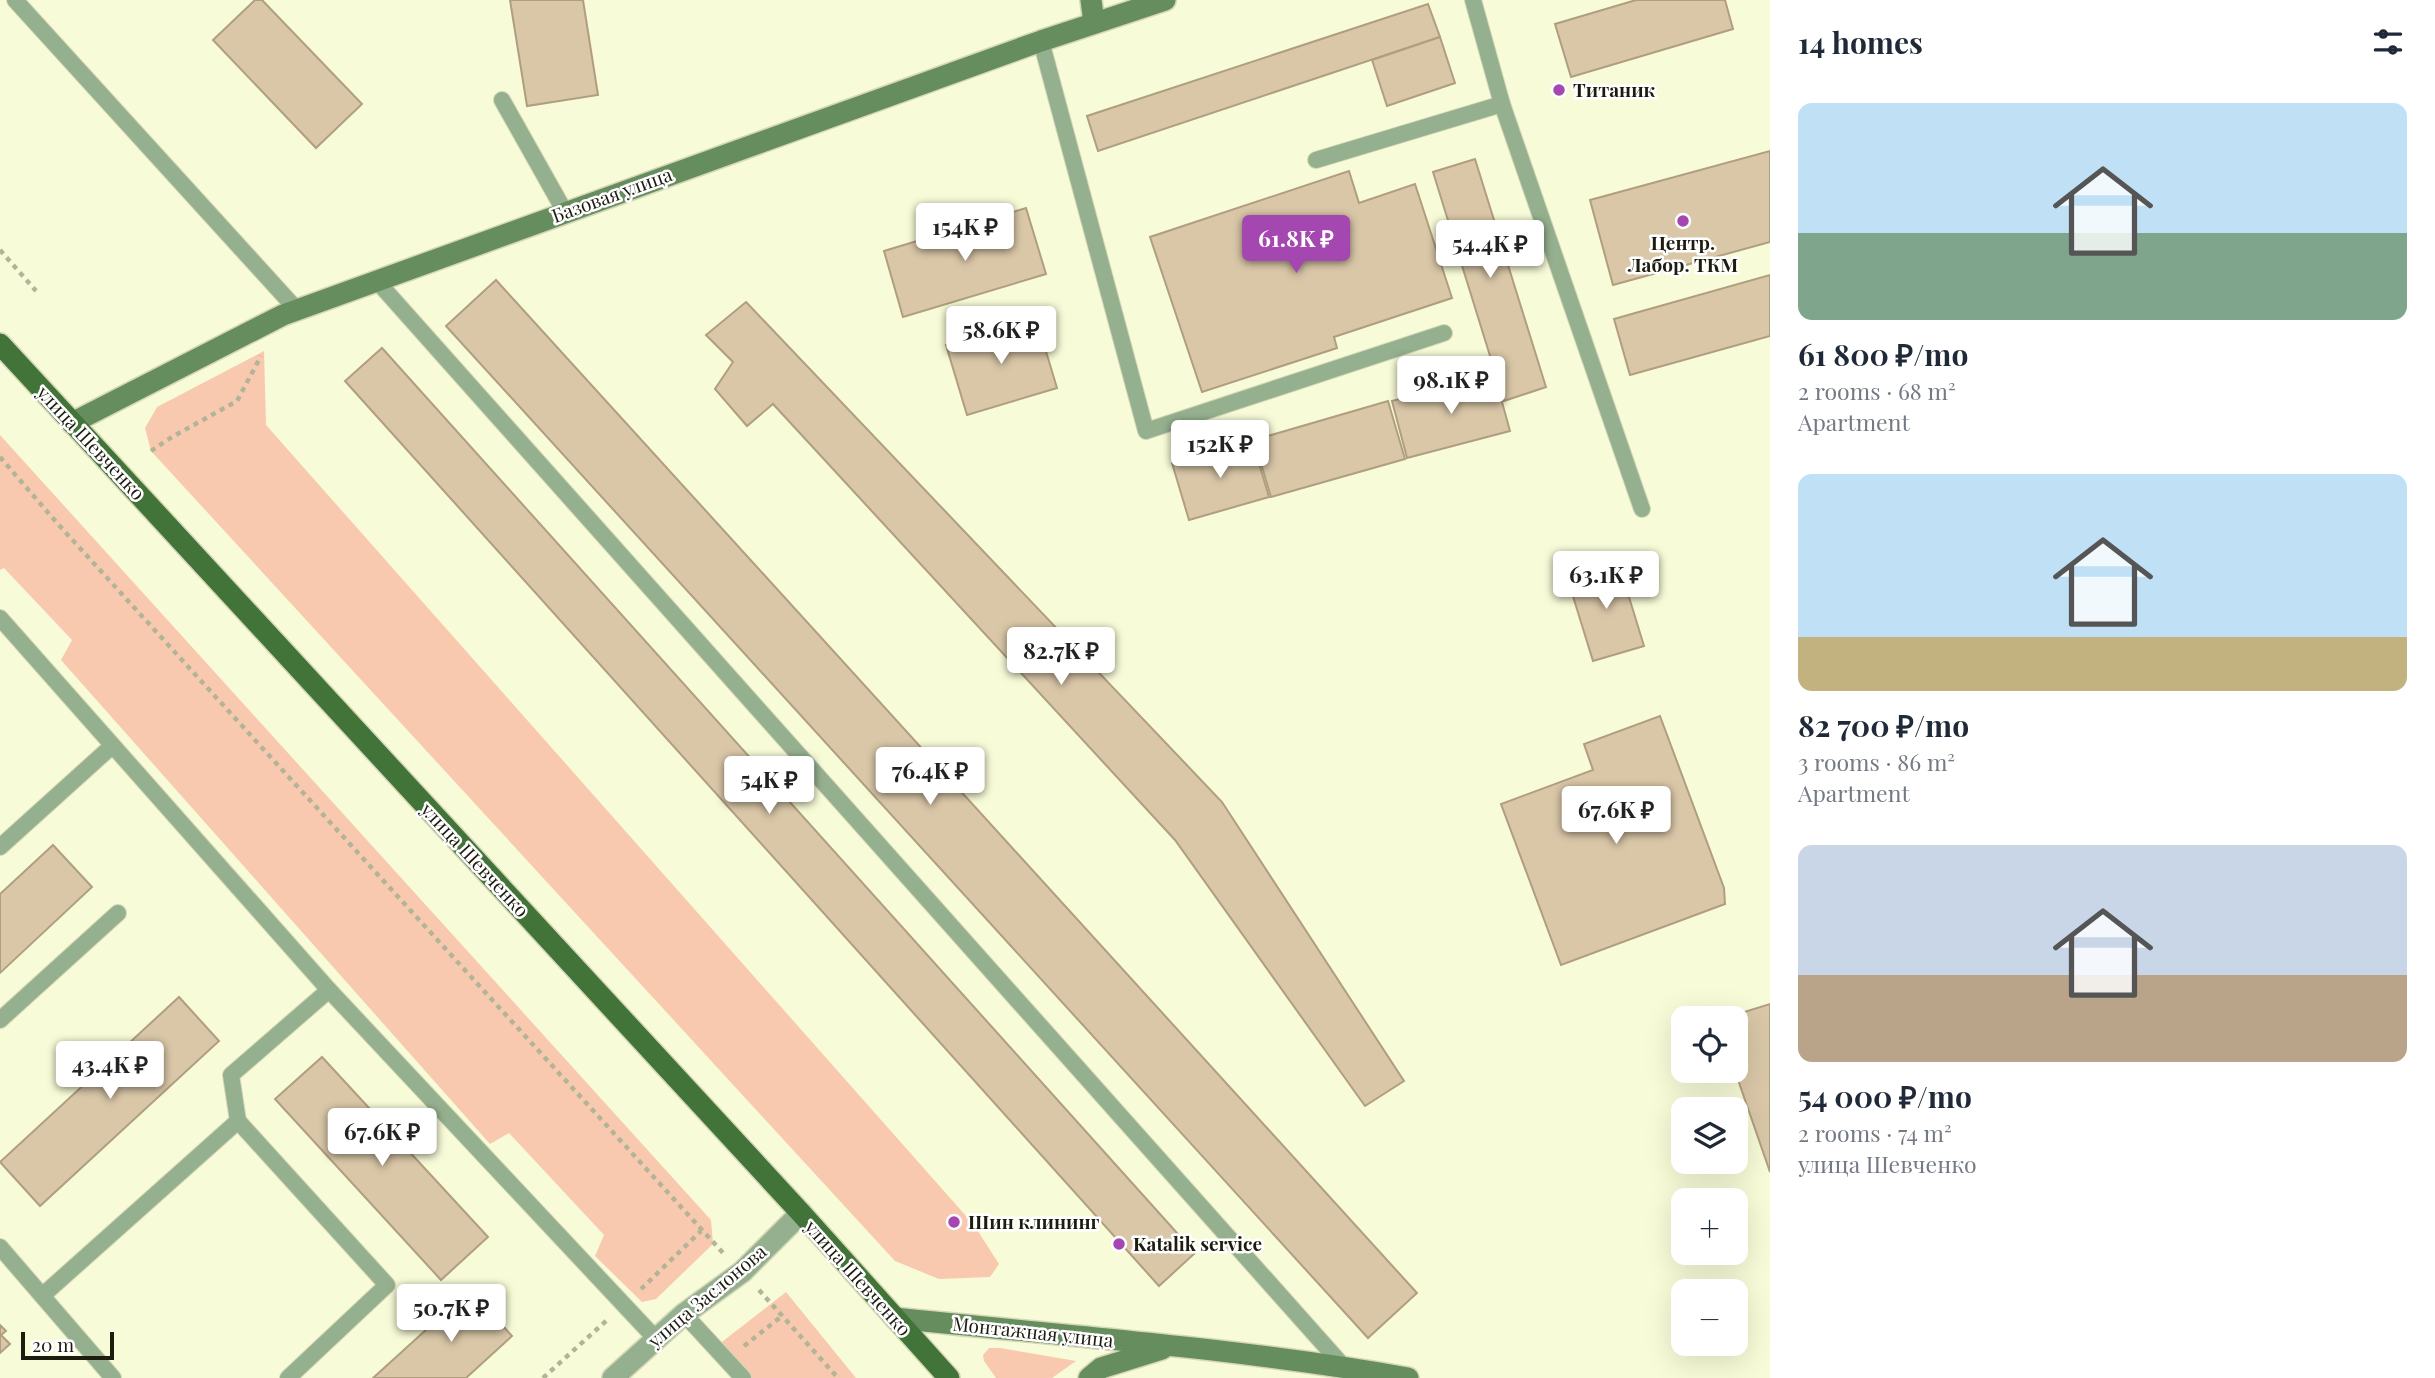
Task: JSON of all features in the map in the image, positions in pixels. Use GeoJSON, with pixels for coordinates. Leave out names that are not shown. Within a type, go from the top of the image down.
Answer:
{"type":"FeatureCollection","features":[{"type":"Feature","properties":{"kind":"main road","name":"улица Шевченко"},"geometry":{"type":"LineString","coordinates":[[0,344],[801,1213],[949,1378]]}},
{"type":"Feature","properties":{"kind":"street"},"geometry":{"type":"LineString","coordinates":[[1091,0],[1094,23]]}},
{"type":"Feature","properties":{"kind":"street","name":"Базовая улица"},"geometry":{"type":"LineString","coordinates":[[72,423],[290,312],[1041,41],[1165,0]]}},
{"type":"Feature","properties":{"kind":"street","name":"улица Заслонова"},"geometry":{"type":"LineString","coordinates":[[613,1378],[684,1314],[742,1272],[801,1213]]}},
{"type":"Feature","properties":{"kind":"street","name":"Монтажная улица"},"geometry":{"type":"LineString","coordinates":[[895,1318],[1171,1346],[1344,1367],[1408,1378]]}},
{"type":"Feature","properties":{"kind":"street","name":"Монтажная улица"},"geometry":{"type":"LineString","coordinates":[[1088,1378],[1101,1368],[1171,1346]]}},
{"type":"Feature","properties":{"kind":"lane"},"geometry":{"type":"LineString","coordinates":[[15,0],[290,312]]}},
{"type":"Feature","properties":{"kind":"lane"},"geometry":{"type":"LineString","coordinates":[[1473,0],[1502,104],[1642,509]]}},
{"type":"Feature","properties":{"kind":"lane"},"geometry":{"type":"LineString","coordinates":[[1041,41],[1146,431],[1444,333]]}},
{"type":"Feature","properties":{"kind":"lane"},"geometry":{"type":"LineString","coordinates":[[502,100],[565,212]]}},
{"type":"Feature","properties":{"kind":"lane"},"geometry":{"type":"LineString","coordinates":[[1316,160],[1502,104]]}},
{"type":"Feature","properties":{"kind":"lane"},"geometry":{"type":"LineString","coordinates":[[376,280],[1344,1367]]}},
{"type":"Feature","properties":{"kind":"lane"},"geometry":{"type":"LineString","coordinates":[[0,618],[329,990],[656,1339]]}},
{"type":"Feature","properties":{"kind":"lane"},"geometry":{"type":"LineString","coordinates":[[0,848],[112,746]]}},
{"type":"Feature","properties":{"kind":"lane"},"geometry":{"type":"LineString","coordinates":[[0,1020],[118,913]]}},
{"type":"Feature","properties":{"kind":"lane"},"geometry":{"type":"LineString","coordinates":[[288,1378],[387,1285],[238,1121],[231,1075],[329,990]]}},
{"type":"Feature","properties":{"kind":"lane"},"geometry":{"type":"LineString","coordinates":[[43,1296],[238,1121]]}},
{"type":"Feature","properties":{"kind":"lane"},"geometry":{"type":"LineString","coordinates":[[0,1247],[113,1378]]}},
{"type":"Feature","properties":{"kind":"lane"},"geometry":{"type":"LineString","coordinates":[[684,1314],[743,1378]]}},
{"type":"Feature","properties":{"kind":"path"},"geometry":{"type":"LineString","coordinates":[[0,250],[36,290]]}},
{"type":"Feature","properties":{"kind":"path"},"geometry":{"type":"LineString","coordinates":[[151,451],[172,436],[237,401],[290,312]]}},
{"type":"Feature","properties":{"kind":"path"},"geometry":{"type":"LineString","coordinates":[[0,457],[713,1244]]}},
{"type":"Feature","properties":{"kind":"path"},"geometry":{"type":"LineString","coordinates":[[782,1316],[838,1378]]}},
{"type":"Feature","properties":{"kind":"shaded area"},"geometry":{"type":"Polygon","coordinates":[[[264,351],[266,425],[974,1225],[999,1264],[990,1277],[939,1279],[895,1261],[151,451],[145,428],[157,407],[264,351]]]}},
{"type":"Feature","properties":{"kind":"shaded area"},"geometry":{"type":"Polygon","coordinates":[[[0,435],[711,1220],[713,1244],[656,1299],[642,1302],[595,1256],[604,1235],[509,1133],[490,1144],[61,660],[72,640],[4,568],[0,570],[0,435]]]}},
{"type":"Feature","properties":{"kind":"shaded area"},"geometry":{"type":"Polygon","coordinates":[[[786,1292],[856,1378],[749,1378],[718,1345],[786,1292]]]}},
{"type":"Feature","properties":{"kind":"shaded area"},"geometry":{"type":"Polygon","coordinates":[[[989,1348],[1076,1361],[1052,1378],[996,1378],[984,1361],[983,1355],[989,1348]]]}},
{"type":"Feature","properties":{"kind":"building"},"geometry":{"type":"Polygon","coordinates":[[[255,0],[262,0],[362,104],[316,148],[213,40],[255,0]]]}},
{"type":"Feature","properties":{"kind":"building"},"geometry":{"type":"Polygon","coordinates":[[[510,0],[583,0],[598,95],[527,106],[510,0]]]}},
{"type":"Feature","properties":{"kind":"building"},"geometry":{"type":"Polygon","coordinates":[[[1636,0],[1725,0],[1733,29],[1571,77],[1555,24],[1636,0]]]}},
{"type":"Feature","properties":{"kind":"building"},"geometry":{"type":"Polygon","coordinates":[[[1428,4],[1440,37],[1098,151],[1087,116],[1428,4]]]}},
{"type":"Feature","properties":{"kind":"building"},"geometry":{"type":"Polygon","coordinates":[[[1440,37],[1455,83],[1387,106],[1372,60],[1440,37]]]}},
{"type":"Feature","properties":{"kind":"building","name":"Центр. Лабор. ТКМ"},"geometry":{"type":"Polygon","coordinates":[[[1770,151],[1770,242],[1613,285],[1590,200],[1770,151]]]}},
{"type":"Feature","properties":{"kind":"building"},"geometry":{"type":"Polygon","coordinates":[[[1475,159],[1546,387],[1504,401],[1433,172],[1475,159]]]}},
{"type":"Feature","properties":{"kind":"building"},"geometry":{"type":"Polygon","coordinates":[[[1349,171],[1359,203],[1415,184],[1452,298],[1334,337],[1337,348],[1202,392],[1150,237],[1349,171]]]}},
{"type":"Feature","properties":{"kind":"building"},"geometry":{"type":"Polygon","coordinates":[[[1026,208],[1046,274],[903,317],[884,251],[1026,208]]]}},
{"type":"Feature","properties":{"kind":"building"},"geometry":{"type":"Polygon","coordinates":[[[1770,275],[1770,336],[1630,375],[1614,319],[1770,275]]]}},
{"type":"Feature","properties":{"kind":"building"},"geometry":{"type":"Polygon","coordinates":[[[496,280],[1417,1293],[1368,1338],[446,326],[496,280]]]}},
{"type":"Feature","properties":{"kind":"building"},"geometry":{"type":"Polygon","coordinates":[[[746,302],[1222,802],[1404,1081],[1365,1106],[1175,840],[773,404],[747,426],[715,389],[733,362],[706,335],[746,302]]]}},
{"type":"Feature","properties":{"kind":"building"},"geometry":{"type":"Polygon","coordinates":[[[1036,318],[1057,388],[967,415],[946,345],[1036,318]]]}},
{"type":"Feature","properties":{"kind":"building"},"geometry":{"type":"Polygon","coordinates":[[[382,348],[1195,1253],[1159,1286],[345,381],[382,348]]]}},
{"type":"Feature","properties":{"kind":"building"},"geometry":{"type":"Polygon","coordinates":[[[1494,373],[1510,431],[1407,458],[1392,401],[1494,373]]]}},
{"type":"Feature","properties":{"kind":"building"},"geometry":{"type":"Polygon","coordinates":[[[1388,401],[1405,459],[1271,497],[1254,440],[1388,401]]]}},
{"type":"Feature","properties":{"kind":"building"},"geometry":{"type":"Polygon","coordinates":[[[1252,440],[1269,497],[1189,520],[1172,463],[1252,440]]]}},
{"type":"Feature","properties":{"kind":"building"},"geometry":{"type":"Polygon","coordinates":[[[1618,561],[1644,646],[1593,661],[1567,577],[1618,561]]]}},
{"type":"Feature","properties":{"kind":"building"},"geometry":{"type":"Polygon","coordinates":[[[1660,716],[1724,888],[1725,904],[1561,965],[1501,804],[1593,770],[1584,744],[1660,716]]]}},
{"type":"Feature","properties":{"kind":"building"},"geometry":{"type":"Polygon","coordinates":[[[53,845],[92,887],[0,973],[0,894],[53,845]]]}},
{"type":"Feature","properties":{"kind":"building"},"geometry":{"type":"Polygon","coordinates":[[[179,997],[219,1041],[40,1206],[0,1162],[179,997]]]}},
{"type":"Feature","properties":{"kind":"building"},"geometry":{"type":"Polygon","coordinates":[[[1770,1004],[1770,1172],[1748,1109],[1748,1097],[1744,1097],[1739,1083],[1748,1083],[1748,1011],[1770,1004]]]}},
{"type":"Feature","properties":{"kind":"building"},"geometry":{"type":"Polygon","coordinates":[[[322,1057],[488,1237],[441,1280],[275,1099],[322,1057]]]}},
{"type":"Feature","properties":{"kind":"building"},"geometry":{"type":"Polygon","coordinates":[[[470,1290],[512,1336],[466,1378],[373,1378],[470,1290]]]}},
{"type":"Feature","properties":{"kind":"building"},"geometry":{"type":"Polygon","coordinates":[[[0,1325],[6,1331],[1,1335],[10,1344],[0,1353],[0,1325]]]}},
{"type":"Feature","properties":{"kind":"place","name":"Титаник"},"geometry":{"type":"Point","coordinates":[1559,90]}},
{"type":"Feature","properties":{"kind":"place","name":"Центр. Лабор. ТКМ"},"geometry":{"type":"Point","coordinates":[1683,221]}},
{"type":"Feature","properties":{"kind":"place","name":"Шин клининг"},"geometry":{"type":"Point","coordinates":[954,1222]}},
{"type":"Feature","properties":{"kind":"place","name":"Katalik service"},"geometry":{"type":"Point","coordinates":[1119,1244]}}]}
